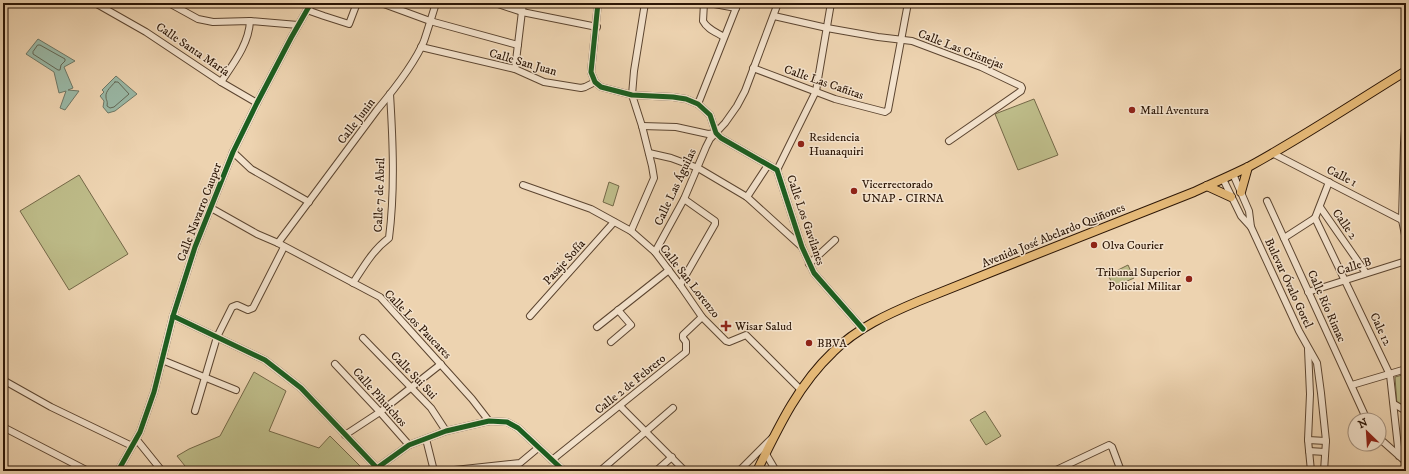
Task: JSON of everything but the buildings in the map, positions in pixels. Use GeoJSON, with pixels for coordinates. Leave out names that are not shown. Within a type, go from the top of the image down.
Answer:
{"type":"FeatureCollection","features":[{"type":"Feature","properties":{"kind":"main road","name":"Avenida José Abelardo Quiñones"},"geometry":{"type":"LineString","coordinates":[[757,471],[789,408],[818,367],[847,339],[863,328],[888,314],[1223,179],[1272,153],[1406,71]]}},
{"type":"Feature","properties":{"kind":"main road"},"geometry":{"type":"LineString","coordinates":[[1241,192],[1248,167]]}},
{"type":"Feature","properties":{"kind":"main road"},"geometry":{"type":"LineString","coordinates":[[1207,186],[1231,197]]}},
{"type":"Feature","properties":{"kind":"street","name":"Calle Santa María"},"geometry":{"type":"LineString","coordinates":[[95,3],[146,32],[221,82],[257,103]]}},
{"type":"Feature","properties":{"kind":"street"},"geometry":{"type":"LineString","coordinates":[[169,3],[198,19],[213,22],[250,25],[298,25]]}},
{"type":"Feature","properties":{"kind":"street","name":"Calle Navarro Cauper"},"geometry":{"type":"LineString","coordinates":[[132,446],[136,440],[154,392],[174,316],[195,247],[233,152],[257,103],[311,3]]}},
{"type":"Feature","properties":{"kind":"street"},"geometry":{"type":"LineString","coordinates":[[307,10],[349,24],[357,3]]}},
{"type":"Feature","properties":{"kind":"street"},"geometry":{"type":"LineString","coordinates":[[381,3],[430,21],[518,45]]}},
{"type":"Feature","properties":{"kind":"street","name":"Calle Junin"},"geometry":{"type":"LineString","coordinates":[[217,338],[232,307],[237,305],[248,310],[253,308],[281,245],[309,202],[413,61],[421,47],[436,3]]}},
{"type":"Feature","properties":{"kind":"street"},"geometry":{"type":"LineString","coordinates":[[495,3],[522,12],[597,26]]}},
{"type":"Feature","properties":{"kind":"street"},"geometry":{"type":"LineString","coordinates":[[515,69],[523,3]]}},
{"type":"Feature","properties":{"kind":"street"},"geometry":{"type":"LineString","coordinates":[[598,3],[597,26],[591,72],[595,82],[601,87],[632,96],[673,97],[686,99],[698,104],[710,115],[716,133],[708,134],[676,127],[642,126]]}},
{"type":"Feature","properties":{"kind":"street"},"geometry":{"type":"LineString","coordinates":[[631,231],[654,178],[642,126],[632,96],[634,71],[645,3]]}},
{"type":"Feature","properties":{"kind":"street"},"geometry":{"type":"LineString","coordinates":[[704,3],[704,23],[710,29],[724,37]]}},
{"type":"Feature","properties":{"kind":"street"},"geometry":{"type":"LineString","coordinates":[[698,104],[737,6],[709,3]]}},
{"type":"Feature","properties":{"kind":"street","name":"Calle Las Águilas"},"geometry":{"type":"LineString","coordinates":[[655,252],[684,199],[706,147],[737,106],[745,91],[778,3]]}},
{"type":"Feature","properties":{"kind":"street"},"geometry":{"type":"LineString","coordinates":[[777,170],[816,91],[831,3]]}},
{"type":"Feature","properties":{"kind":"street"},"geometry":{"type":"LineString","coordinates":[[901,39],[908,3]]}},
{"type":"Feature","properties":{"kind":"street","name":"Calle Las Crisnejas"},"geometry":{"type":"LineString","coordinates":[[774,16],[827,28],[912,41],[981,67],[1021,86],[1021,91],[949,141]]}},
{"type":"Feature","properties":{"kind":"street"},"geometry":{"type":"LineString","coordinates":[[221,82],[242,48],[250,25]]}},
{"type":"Feature","properties":{"kind":"street","name":"Calle Las Cañitas"},"geometry":{"type":"LineString","coordinates":[[753,68],[816,91],[835,100],[885,112],[888,110],[901,39]]}},
{"type":"Feature","properties":{"kind":"street","name":"Calle San Juan"},"geometry":{"type":"LineString","coordinates":[[421,47],[515,69],[544,82],[575,88],[585,87],[595,82]]}},
{"type":"Feature","properties":{"kind":"street","name":"Calle 7 de Abril"},"geometry":{"type":"LineString","coordinates":[[353,283],[370,257],[379,246],[389,238],[392,212],[392,126],[390,94]]}},
{"type":"Feature","properties":{"kind":"street"},"geometry":{"type":"LineString","coordinates":[[1406,117],[1404,209],[1402,220],[1406,240]]}},
{"type":"Feature","properties":{"kind":"street","name":"Calle Los Gavilanes"},"geometry":{"type":"LineString","coordinates":[[716,133],[721,138],[777,170],[809,264],[824,286],[863,328]]}},
{"type":"Feature","properties":{"kind":"street"},"geometry":{"type":"LineString","coordinates":[[233,152],[251,169],[309,202]]}},
{"type":"Feature","properties":{"kind":"street"},"geometry":{"type":"LineString","coordinates":[[649,153],[671,158],[698,168],[747,197],[802,247]]}},
{"type":"Feature","properties":{"kind":"street","name":"Calle 1"},"geometry":{"type":"LineString","coordinates":[[1272,153],[1402,220]]}},
{"type":"Feature","properties":{"kind":"street"},"geometry":{"type":"LineString","coordinates":[[747,197],[768,165]]}},
{"type":"Feature","properties":{"kind":"street","name":"Bulevar Óvalo Gorel"},"geometry":{"type":"LineString","coordinates":[[1233,174],[1249,211],[1252,227],[1299,331],[1317,363],[1322,393],[1326,441],[1324,471]]}},
{"type":"Feature","properties":{"kind":"street","name":"Bulevar Óvalo Gorel"},"geometry":{"type":"LineString","coordinates":[[1223,179],[1240,216],[1252,227]]}},
{"type":"Feature","properties":{"kind":"street"},"geometry":{"type":"LineString","coordinates":[[1284,238],[1316,218],[1329,182]]}},
{"type":"Feature","properties":{"kind":"street","name":"Calle San Lorenzo"},"geometry":{"type":"LineString","coordinates":[[523,185],[591,209],[631,231],[655,252],[702,317],[727,342],[746,335],[801,390]]}},
{"type":"Feature","properties":{"kind":"street"},"geometry":{"type":"LineString","coordinates":[[680,285],[715,224],[715,221],[684,199]]}},
{"type":"Feature","properties":{"kind":"street","name":"Calle Río Rimac"},"geometry":{"type":"LineString","coordinates":[[1267,201],[1364,412]]}},
{"type":"Feature","properties":{"kind":"street","name":"Calle 2"},"geometry":{"type":"LineString","coordinates":[[1320,207],[1366,273]]}},
{"type":"Feature","properties":{"kind":"street","name":"Calle Los Paucares"},"geometry":{"type":"LineString","coordinates":[[211,208],[257,234],[380,297],[472,399],[489,421]]}},
{"type":"Feature","properties":{"kind":"street","name":"Cale 12"},"geometry":{"type":"LineString","coordinates":[[1316,218],[1390,375],[1399,456]]}},
{"type":"Feature","properties":{"kind":"street","name":"Pasaje Sofía"},"geometry":{"type":"LineString","coordinates":[[530,316],[614,222]]}},
{"type":"Feature","properties":{"kind":"street"},"geometry":{"type":"LineString","coordinates":[[809,264],[835,240]]}},
{"type":"Feature","properties":{"kind":"street","name":"Calle B"},"geometry":{"type":"LineString","coordinates":[[1308,292],[1406,261]]}},
{"type":"Feature","properties":{"kind":"street"},"geometry":{"type":"LineString","coordinates":[[597,327],[669,270]]}},
{"type":"Feature","properties":{"kind":"street"},"geometry":{"type":"LineString","coordinates":[[611,342],[630,324],[618,310]]}},
{"type":"Feature","properties":{"kind":"street"},"geometry":{"type":"LineString","coordinates":[[174,316],[265,360],[301,388],[377,468],[408,445],[446,431],[489,421],[507,422],[518,428],[564,471]]}},
{"type":"Feature","properties":{"kind":"street","name":"Calle 2 de Febrero"},"geometry":{"type":"LineString","coordinates":[[552,460],[686,352],[686,342],[683,335],[702,317]]}},
{"type":"Feature","properties":{"kind":"street"},"geometry":{"type":"LineString","coordinates":[[195,411],[217,338]]}},
{"type":"Feature","properties":{"kind":"street","name":"Calle Sui Sui"},"geometry":{"type":"LineString","coordinates":[[363,338],[431,408],[446,431]]}},
{"type":"Feature","properties":{"kind":"street","name":"Bulevar Óvalo Gorel"},"geometry":{"type":"LineString","coordinates":[[1308,347],[1310,394],[1308,440],[1311,471]]}},
{"type":"Feature","properties":{"kind":"street"},"geometry":{"type":"LineString","coordinates":[[162,360],[236,390]]}},
{"type":"Feature","properties":{"kind":"street","name":"Calle Pihuichos"},"geometry":{"type":"LineString","coordinates":[[335,364],[380,412],[408,445]]}},
{"type":"Feature","properties":{"kind":"street"},"geometry":{"type":"LineString","coordinates":[[345,435],[380,412],[441,364]]}},
{"type":"Feature","properties":{"kind":"street"},"geometry":{"type":"LineString","coordinates":[[1352,385],[1390,375],[1406,369]]}},
{"type":"Feature","properties":{"kind":"street"},"geometry":{"type":"LineString","coordinates":[[3,380],[52,407],[132,446],[118,471]]}},
{"type":"Feature","properties":{"kind":"street"},"geometry":{"type":"LineString","coordinates":[[1394,404],[1406,411]]}},
{"type":"Feature","properties":{"kind":"street"},"geometry":{"type":"LineString","coordinates":[[620,406],[685,471]]}},
{"type":"Feature","properties":{"kind":"street"},"geometry":{"type":"LineString","coordinates":[[600,471],[673,408]]}},
{"type":"Feature","properties":{"kind":"street"},"geometry":{"type":"LineString","coordinates":[[3,427],[88,471]]}},
{"type":"Feature","properties":{"kind":"street"},"geometry":{"type":"LineString","coordinates":[[739,471],[776,434]]}},
{"type":"Feature","properties":{"kind":"street"},"geometry":{"type":"LineString","coordinates":[[426,438],[434,471]]}},
{"type":"Feature","properties":{"kind":"street"},"geometry":{"type":"LineString","coordinates":[[136,440],[162,471]]}},
{"type":"Feature","properties":{"kind":"street"},"geometry":{"type":"LineString","coordinates":[[1308,440],[1326,441]]}},
{"type":"Feature","properties":{"kind":"street"},"geometry":{"type":"LineString","coordinates":[[1054,471],[1108,445],[1112,447],[1121,471]]}},
{"type":"Feature","properties":{"kind":"street"},"geometry":{"type":"LineString","coordinates":[[1387,445],[1406,462]]}},
{"type":"Feature","properties":{"kind":"street"},"geometry":{"type":"LineString","coordinates":[[445,471],[502,468],[520,463],[538,448]]}},
{"type":"Feature","properties":{"kind":"street"},"geometry":{"type":"LineString","coordinates":[[1309,451],[1325,452]]}},
{"type":"Feature","properties":{"kind":"street"},"geometry":{"type":"LineString","coordinates":[[766,454],[776,471]]}},
{"type":"Feature","properties":{"kind":"street"},"geometry":{"type":"LineString","coordinates":[[656,471],[672,458]]}},
{"type":"Feature","properties":{"kind":"shaded area"},"geometry":{"type":"Polygon","coordinates":[[[1034,99],[1058,155],[1018,170],[995,114],[1034,99]]]}},
{"type":"Feature","properties":{"kind":"shaded area"},"geometry":{"type":"Polygon","coordinates":[[[79,175],[128,254],[69,290],[20,211],[79,175]]]}},
{"type":"Feature","properties":{"kind":"shaded area"},"geometry":{"type":"Polygon","coordinates":[[[609,182],[619,186],[613,206],[603,202],[609,182]]]}},
{"type":"Feature","properties":{"kind":"shaded area"},"geometry":{"type":"Polygon","coordinates":[[[1128,265],[1134,278],[1114,287],[1108,275],[1128,265]]]}},
{"type":"Feature","properties":{"kind":"shaded area"},"geometry":{"type":"Polygon","coordinates":[[[254,372],[286,391],[269,431],[319,448],[330,436],[365,471],[189,471],[177,456],[189,449],[220,436],[254,372]]]}},
{"type":"Feature","properties":{"kind":"shaded area"},"geometry":{"type":"Polygon","coordinates":[[[1406,374],[1406,408],[1397,405],[1395,377],[1406,374]]]}},
{"type":"Feature","properties":{"kind":"shaded area"},"geometry":{"type":"Polygon","coordinates":[[[985,411],[1001,436],[986,445],[970,420],[985,411]]]}},
{"type":"Feature","properties":{"kind":"water"},"geometry":{"type":"Polygon","coordinates":[[[38,39],[75,61],[64,67],[73,88],[68,90],[79,91],[65,110],[60,108],[66,91],[59,93],[54,72],[26,54],[38,39]]]}},
{"type":"Feature","properties":{"kind":"water"},"geometry":{"type":"Polygon","coordinates":[[[116,76],[137,94],[115,111],[108,113],[103,107],[104,101],[100,96],[104,92],[102,90],[116,76]]]}},
{"type":"Feature","properties":{"kind":"cycle path"},"geometry":{"type":"LineString","coordinates":[[118,471],[140,432],[154,392],[173,316],[195,247],[233,152],[291,38],[311,3]]}},
{"type":"Feature","properties":{"kind":"cycle path"},"geometry":{"type":"LineString","coordinates":[[598,3],[591,72],[595,82],[601,87],[632,95],[673,97],[686,99],[698,104],[710,115],[716,133],[721,138],[777,170],[802,247],[814,273],[863,329]]}},
{"type":"Feature","properties":{"kind":"cycle path"},"geometry":{"type":"LineString","coordinates":[[173,316],[265,360],[301,388],[377,468],[409,445],[446,431],[489,421],[507,422],[518,428],[564,471]]}},
{"type":"Feature","properties":{"kind":"place","name":"Mall Aventura"},"geometry":{"type":"Point","coordinates":[1132,110]}},
{"type":"Feature","properties":{"kind":"place","name":"Residencia Huanaquiri"},"geometry":{"type":"Point","coordinates":[801,144]}},
{"type":"Feature","properties":{"kind":"place","name":"Vicerrectorado UNAP - CIRNA"},"geometry":{"type":"Point","coordinates":[854,191]}},
{"type":"Feature","properties":{"kind":"place","name":"Olva Courier"},"geometry":{"type":"Point","coordinates":[1094,245]}},
{"type":"Feature","properties":{"kind":"place","name":"Tribunal Superior Policial Militar"},"geometry":{"type":"Point","coordinates":[1189,279]}},
{"type":"Feature","properties":{"kind":"place","name":"Wisar Salud"},"geometry":{"type":"Point","coordinates":[726,326]}},
{"type":"Feature","properties":{"kind":"place","name":"BBVA"},"geometry":{"type":"Point","coordinates":[809,343]}}]}
